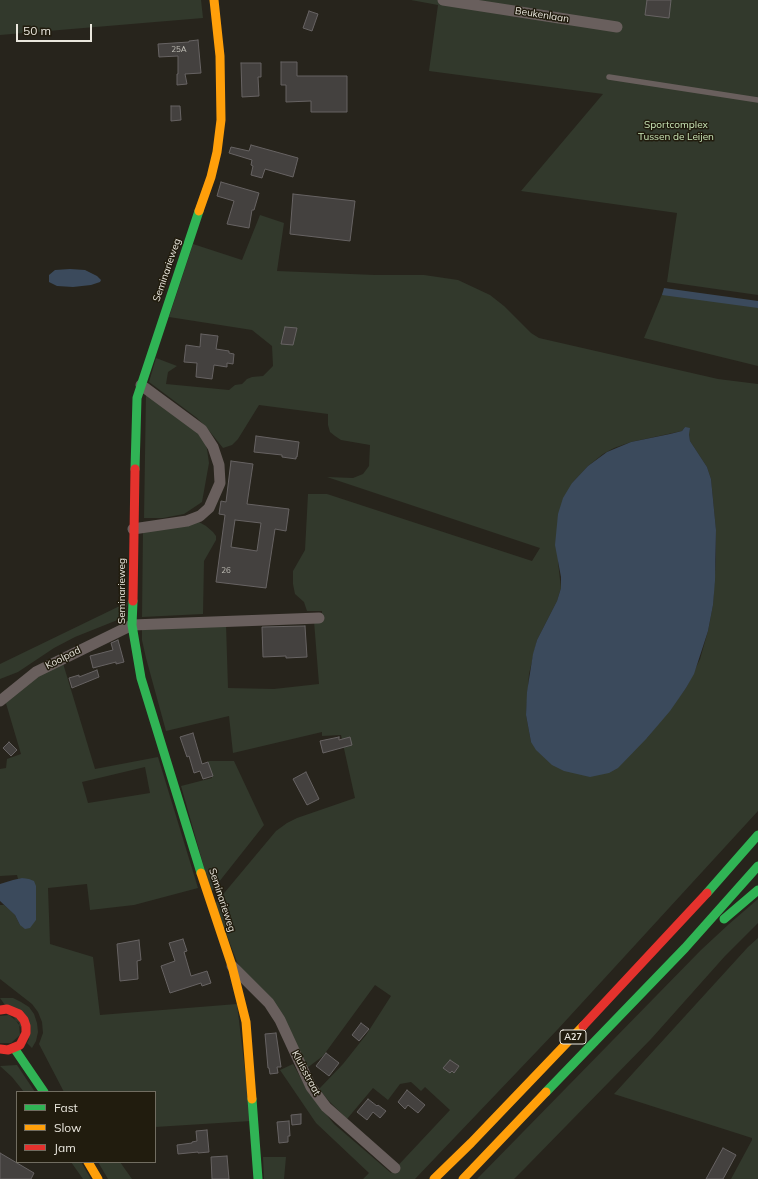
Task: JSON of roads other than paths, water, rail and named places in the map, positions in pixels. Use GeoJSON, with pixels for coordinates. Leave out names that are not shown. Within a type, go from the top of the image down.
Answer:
{"type":"FeatureCollection","features":[{"type":"Feature","properties":{"kind":"main road","name":"Seminarieweg"},"geometry":{"type":"LineString","coordinates":[[214,0],[220,56],[220,120],[217,152],[211,177],[137,398],[132,624],[136,655],[145,691],[200,871],[232,966],[246,1022],[258,1179]]}},
{"type":"Feature","properties":{"kind":"main road","name":"A27"},"geometry":{"type":"LineString","coordinates":[[434,1179],[471,1143],[597,1011],[708,892],[758,835]]}},
{"type":"Feature","properties":{"kind":"main road","name":"A27"},"geometry":{"type":"LineString","coordinates":[[463,1179],[685,948],[758,866]]}},
{"type":"Feature","properties":{"kind":"main road","name":"A27"},"geometry":{"type":"LineString","coordinates":[[685,948],[729,916],[758,890]]}},
{"type":"Feature","properties":{"kind":"main road"},"geometry":{"type":"LineString","coordinates":[[0,1010],[14,1010],[24,1020],[26,1026],[26,1033],[20,1044],[8,1050],[0,1049]]}},
{"type":"Feature","properties":{"kind":"main road"},"geometry":{"type":"LineString","coordinates":[[14,1048],[43,1091]]}},
{"type":"Feature","properties":{"kind":"main road"},"geometry":{"type":"LineString","coordinates":[[89,1163],[98,1179]]}},
{"type":"Feature","properties":{"kind":"street","name":"Beukenlaan"},"geometry":{"type":"LineString","coordinates":[[444,0],[617,27]]}},
{"type":"Feature","properties":{"kind":"street"},"geometry":{"type":"LineString","coordinates":[[133,529],[187,520],[200,516],[209,508],[220,483],[219,465],[213,447],[202,430],[141,385]]}},
{"type":"Feature","properties":{"kind":"street"},"geometry":{"type":"LineString","coordinates":[[132,624],[319,618]]}},
{"type":"Feature","properties":{"kind":"street","name":"Koolpad"},"geometry":{"type":"LineString","coordinates":[[0,701],[36,672],[132,624]]}},
{"type":"Feature","properties":{"kind":"street","name":"Kluisstraat"},"geometry":{"type":"LineString","coordinates":[[232,966],[269,1003],[280,1020],[311,1087],[326,1108],[395,1168]]}},
{"type":"Feature","properties":{"kind":"lane"},"geometry":{"type":"LineString","coordinates":[[609,77],[758,100]]}},
{"type":"Feature","properties":{"kind":"water"},"geometry":{"type":"Polygon","coordinates":[[[55,270],[85,270],[97,276],[101,280],[100,282],[91,285],[73,287],[57,286],[49,282],[49,275],[55,270]]]}},
{"type":"Feature","properties":{"kind":"water"},"geometry":{"type":"Polygon","coordinates":[[[664,288],[758,301],[758,308],[662,295],[664,288]]]}},
{"type":"Feature","properties":{"kind":"water"},"geometry":{"type":"Polygon","coordinates":[[[685,427],[690,428],[690,441],[707,467],[711,479],[716,530],[713,605],[708,631],[694,674],[670,711],[647,738],[618,768],[609,773],[590,777],[564,771],[552,765],[536,750],[531,742],[526,715],[527,692],[533,654],[537,640],[557,601],[561,588],[561,577],[555,545],[558,514],[563,498],[572,483],[588,466],[607,452],[631,442],[682,431],[685,427]]]}},
{"type":"Feature","properties":{"kind":"water"},"geometry":{"type":"Polygon","coordinates":[[[22,878],[34,881],[36,886],[36,920],[30,928],[25,929],[20,925],[15,915],[0,901],[0,884],[22,878]]]}},
{"type":"Feature","properties":{"kind":"park label","name":"Sportcomplex Tussen de Leijen"},"geometry":{"type":"Point","coordinates":[676,130]}}]}
